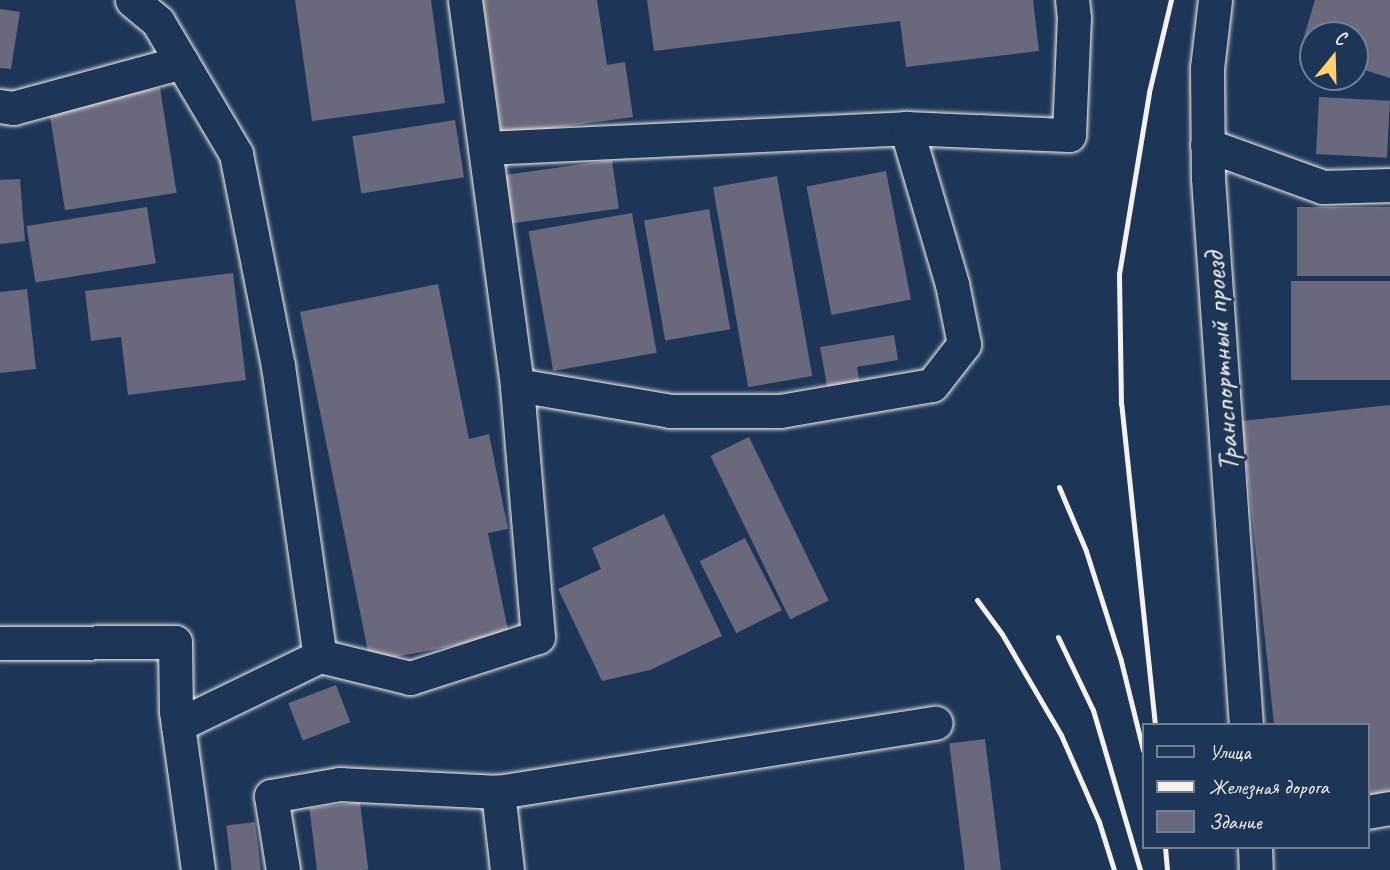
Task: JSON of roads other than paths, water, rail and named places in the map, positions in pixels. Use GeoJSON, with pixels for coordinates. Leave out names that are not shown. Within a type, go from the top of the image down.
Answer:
{"type":"FeatureCollection","features":[{"type":"Feature","properties":{"kind":"street"},"geometry":{"type":"LineString","coordinates":[[132,0],[158,22],[236,154],[278,366],[320,656]]}},
{"type":"Feature","properties":{"kind":"street"},"geometry":{"type":"LineString","coordinates":[[178,725],[320,656],[410,678],[538,637],[517,385],[465,0]]}},
{"type":"Feature","properties":{"kind":"street"},"geometry":{"type":"LineString","coordinates":[[485,148],[906,128],[1069,135],[1074,18],[1072,0]]}},
{"type":"Feature","properties":{"kind":"street","name":"Транспортный проезд"},"geometry":{"type":"LineString","coordinates":[[1215,0],[1209,29],[1208,145],[1214,294],[1246,723]]}},
{"type":"Feature","properties":{"kind":"street"},"geometry":{"type":"LineString","coordinates":[[0,106],[13,108],[182,62]]}},
{"type":"Feature","properties":{"kind":"street"},"geometry":{"type":"LineString","coordinates":[[517,385],[670,411],[780,411],[932,385],[964,344],[952,284],[906,128]]}},
{"type":"Feature","properties":{"kind":"street"},"geometry":{"type":"LineString","coordinates":[[1208,145],[1323,187],[1390,185]]}},
{"type":"Feature","properties":{"kind":"street"},"geometry":{"type":"LineString","coordinates":[[0,643],[175,642],[178,725],[198,870]]}},
{"type":"Feature","properties":{"kind":"street"},"geometry":{"type":"LineString","coordinates":[[283,870],[271,796],[340,784],[498,792],[936,723]]}},
{"type":"Feature","properties":{"kind":"street"},"geometry":{"type":"LineString","coordinates":[[498,792],[507,870]]}},
{"type":"Feature","properties":{"kind":"street"},"geometry":{"type":"LineString","coordinates":[[1369,812],[1390,808]]}},
{"type":"Feature","properties":{"kind":"street"},"geometry":{"type":"LineString","coordinates":[[1255,849],[1256,870]]}},
{"type":"Feature","properties":{"kind":"railway"},"geometry":{"type":"LineString","coordinates":[[1155,723],[1121,404],[1119,274],[1149,92],[1171,0]]}},
{"type":"Feature","properties":{"kind":"railway"},"geometry":{"type":"LineString","coordinates":[[1059,487],[1086,551],[1121,661],[1142,746]]}},
{"type":"Feature","properties":{"kind":"railway"},"geometry":{"type":"LineString","coordinates":[[977,600],[1002,634],[1061,735],[1099,822],[1114,870]]}},
{"type":"Feature","properties":{"kind":"railway"},"geometry":{"type":"LineString","coordinates":[[1058,637],[1093,710],[1140,870]]}},
{"type":"Feature","properties":{"kind":"railway"},"geometry":{"type":"LineString","coordinates":[[1165,849],[1167,870]]}}]}
